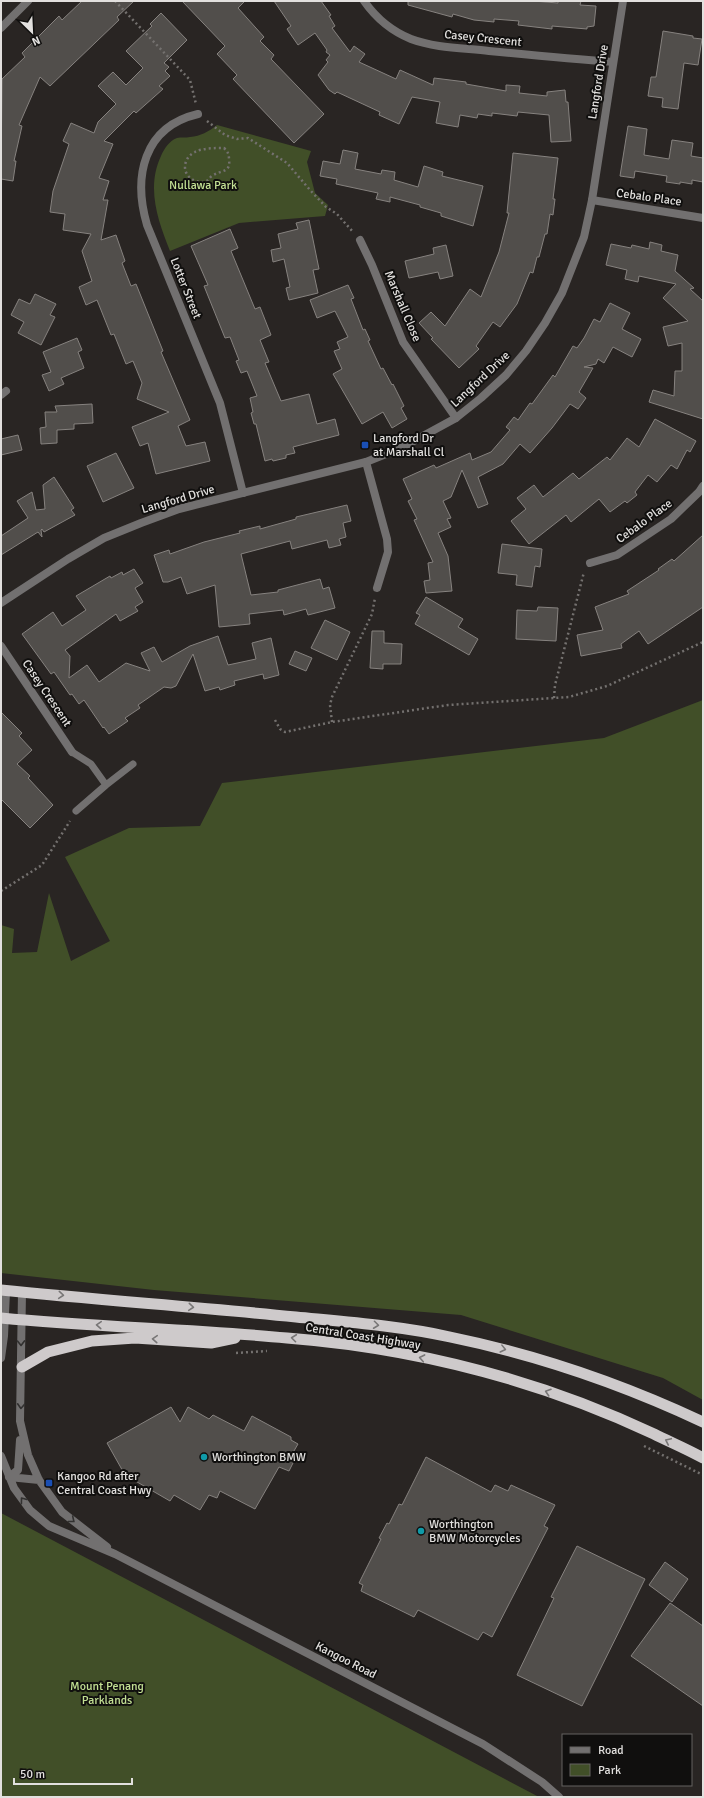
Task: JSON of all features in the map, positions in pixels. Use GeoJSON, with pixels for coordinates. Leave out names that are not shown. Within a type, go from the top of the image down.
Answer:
{"type":"FeatureCollection","features":[{"type":"Feature","properties":{"kind":"highway","name":"Central Coast Highway"},"geometry":{"type":"LineString","coordinates":[[4,1291],[368,1324],[450,1336],[505,1349],[562,1365],[616,1384],[703,1422]]}},
{"type":"Feature","properties":{"kind":"highway","name":"Central Coast Highway"},"geometry":{"type":"LineString","coordinates":[[3,1318],[288,1338],[374,1348],[494,1374],[569,1399],[622,1420],[703,1458]]}},
{"type":"Feature","properties":{"kind":"highway"},"geometry":{"type":"LineString","coordinates":[[22,1367],[48,1352],[92,1341],[135,1338],[210,1343],[250,1335]]}},
{"type":"Feature","properties":{"kind":"street"},"geometry":{"type":"LineString","coordinates":[[1,28],[28,1]]}},
{"type":"Feature","properties":{"kind":"street","name":"Casey Crescent"},"geometry":{"type":"LineString","coordinates":[[364,1],[383,24],[422,43],[460,48],[614,62]]}},
{"type":"Feature","properties":{"kind":"street","name":"Langford Drive"},"geometry":{"type":"LineString","coordinates":[[1,603],[68,559],[110,535],[179,509],[366,462],[422,438],[456,418],[506,375],[526,351],[545,323],[562,292],[584,237],[592,200],[623,1]]}},
{"type":"Feature","properties":{"kind":"street","name":"Lotter Street"},"geometry":{"type":"LineString","coordinates":[[198,114],[185,117],[172,124],[156,139],[146,160],[143,172],[141,184],[142,206],[148,225],[220,403],[243,493]]}},
{"type":"Feature","properties":{"kind":"street","name":"Cebalo Place"},"geometry":{"type":"LineString","coordinates":[[592,200],[703,218]]}},
{"type":"Feature","properties":{"kind":"street","name":"Marshall Close"},"geometry":{"type":"LineString","coordinates":[[360,240],[372,265],[403,342],[456,418]]}},
{"type":"Feature","properties":{"kind":"street"},"geometry":{"type":"LineString","coordinates":[[366,462],[387,539],[388,552],[377,588]]}},
{"type":"Feature","properties":{"kind":"street","name":"Cebalo Place"},"geometry":{"type":"LineString","coordinates":[[590,563],[617,555],[671,519],[699,492],[703,486]]}},
{"type":"Feature","properties":{"kind":"street","name":"Casey Crescent"},"geometry":{"type":"LineString","coordinates":[[1,646],[72,752]]}},
{"type":"Feature","properties":{"kind":"street"},"geometry":{"type":"LineString","coordinates":[[1,1358],[4,1291]]}},
{"type":"Feature","properties":{"kind":"street","name":"Kangoo Road"},"geometry":{"type":"LineString","coordinates":[[22,1292],[20,1421],[28,1455],[39,1480],[62,1512],[115,1554]]}},
{"type":"Feature","properties":{"kind":"street"},"geometry":{"type":"LineString","coordinates":[[9,1477],[18,1470],[20,1457],[20,1421]]}},
{"type":"Feature","properties":{"kind":"street","name":"Kangoo Road"},"geometry":{"type":"LineString","coordinates":[[1,1456],[14,1488],[30,1510],[49,1526],[115,1554],[483,1744],[542,1782],[559,1797]]}},
{"type":"Feature","properties":{"kind":"street"},"geometry":{"type":"LineString","coordinates":[[9,1477],[39,1480]]}},
{"type":"Feature","properties":{"kind":"lane"},"geometry":{"type":"LineString","coordinates":[[72,752],[91,764],[106,785]]}},
{"type":"Feature","properties":{"kind":"lane"},"geometry":{"type":"LineString","coordinates":[[76,811],[133,764]]}},
{"type":"Feature","properties":{"kind":"path"},"geometry":{"type":"LineString","coordinates":[[115,1],[190,80],[198,114],[225,135],[237,139],[248,138],[287,163],[326,207],[337,214],[360,240]]}},
{"type":"Feature","properties":{"kind":"path"},"geometry":{"type":"LineString","coordinates":[[224,148],[229,157],[228,169],[224,172],[214,174],[208,181],[194,181],[186,175],[185,170],[187,162],[190,156],[195,152],[224,148]]}},
{"type":"Feature","properties":{"kind":"path"},"geometry":{"type":"LineString","coordinates":[[554,698],[554,685],[583,574],[590,563]]}},
{"type":"Feature","properties":{"kind":"path"},"geometry":{"type":"LineString","coordinates":[[332,722],[330,705],[332,697],[372,614],[377,588]]}},
{"type":"Feature","properties":{"kind":"path"},"geometry":{"type":"LineString","coordinates":[[275,720],[280,729],[285,732],[332,722],[448,705],[569,697],[607,686],[703,642]]}},
{"type":"Feature","properties":{"kind":"path"},"geometry":{"type":"LineString","coordinates":[[1,891],[42,865],[76,811]]}},
{"type":"Feature","properties":{"kind":"path"},"geometry":{"type":"LineString","coordinates":[[229,1353],[274,1351]]}},
{"type":"Feature","properties":{"kind":"path"},"geometry":{"type":"LineString","coordinates":[[641,1444],[703,1475]]}},
{"type":"Feature","properties":{"kind":"green space","name":"Nullawa Park"},"geometry":{"type":"Polygon","coordinates":[[[217,125],[311,151],[307,162],[315,193],[328,205],[325,216],[239,223],[170,251],[161,228],[155,204],[154,180],[161,156],[167,146],[174,139],[201,135],[217,125]]]}},
{"type":"Feature","properties":{"kind":"green space"},"geometry":{"type":"Polygon","coordinates":[[[703,700],[703,1400],[663,1378],[461,1315],[154,1290],[1,1273],[1,925],[14,929],[12,953],[37,952],[49,893],[71,961],[110,941],[65,857],[129,828],[200,826],[222,783],[604,738],[703,700]]]}},
{"type":"Feature","properties":{"kind":"green space","name":"Mount Penang Parklands"},"geometry":{"type":"Polygon","coordinates":[[[1,1513],[539,1797],[1,1797],[1,1513]]]}},
{"type":"Feature","properties":{"kind":"building"},"geometry":{"type":"Polygon","coordinates":[[[82,1],[134,1],[117,17],[119,20],[50,86],[40,77],[19,125],[22,126],[14,161],[16,161],[13,181],[1,179],[2,79],[25,57],[22,53],[59,16],[62,20],[82,1]]]}},
{"type":"Feature","properties":{"kind":"building"},"geometry":{"type":"Polygon","coordinates":[[[182,1],[245,1],[238,8],[264,37],[260,41],[274,55],[271,59],[324,114],[294,143],[233,79],[237,75],[217,54],[225,46],[182,1]]]}},
{"type":"Feature","properties":{"kind":"building"},"geometry":{"type":"Polygon","coordinates":[[[274,1],[321,1],[331,15],[329,16],[335,26],[332,28],[350,52],[354,46],[365,54],[359,62],[396,79],[400,70],[433,85],[434,78],[466,82],[466,84],[506,91],[506,85],[520,86],[519,93],[547,96],[547,92],[565,90],[566,102],[568,102],[571,141],[551,142],[549,115],[518,112],[517,116],[492,113],[492,116],[478,114],[477,118],[460,115],[458,127],[436,123],[440,102],[412,97],[399,124],[379,115],[380,112],[337,92],[335,94],[329,90],[318,75],[328,62],[326,60],[330,55],[326,52],[327,50],[315,33],[298,45],[287,29],[291,26],[274,1]]]}},
{"type":"Feature","properties":{"kind":"building"},"geometry":{"type":"Polygon","coordinates":[[[408,1],[533,1],[558,3],[558,1],[581,1],[580,5],[596,6],[594,26],[587,27],[587,29],[552,26],[552,29],[518,25],[519,21],[494,19],[494,22],[474,20],[453,14],[452,17],[408,5],[408,1]]]}},
{"type":"Feature","properties":{"kind":"building"},"geometry":{"type":"Polygon","coordinates":[[[161,13],[187,40],[164,63],[169,67],[165,71],[170,76],[159,86],[163,89],[136,113],[134,111],[104,141],[113,144],[99,178],[109,181],[103,200],[108,200],[101,240],[116,235],[125,261],[122,263],[131,286],[136,284],[163,351],[161,352],[190,420],[178,426],[186,446],[205,442],[210,461],[156,474],[148,443],[140,446],[132,427],[169,412],[137,399],[142,383],[133,361],[126,364],[114,334],[111,335],[97,300],[86,305],[79,287],[92,281],[82,251],[91,234],[63,230],[65,214],[50,212],[53,191],[69,144],[63,141],[71,123],[94,133],[98,122],[116,104],[98,86],[113,72],[126,85],[143,68],[126,51],[152,26],[150,24],[161,13]]]}},
{"type":"Feature","properties":{"kind":"building"},"geometry":{"type":"Polygon","coordinates":[[[663,31],[702,39],[698,65],[684,63],[678,109],[662,107],[663,98],[648,96],[651,77],[656,77],[663,31]]]}},
{"type":"Feature","properties":{"kind":"building"},"geometry":{"type":"Polygon","coordinates":[[[628,126],[647,129],[644,155],[669,159],[672,140],[693,143],[691,156],[703,158],[703,182],[692,180],[692,184],[680,182],[680,184],[666,182],[667,176],[635,171],[634,178],[620,176],[628,126]]]}},
{"type":"Feature","properties":{"kind":"building"},"geometry":{"type":"Polygon","coordinates":[[[343,150],[358,153],[355,169],[381,174],[382,170],[395,172],[394,180],[418,187],[424,166],[443,172],[442,176],[483,186],[473,226],[441,216],[441,213],[420,207],[420,205],[390,197],[390,202],[376,199],[378,193],[336,184],[337,179],[320,176],[323,161],[340,164],[343,150]]]}},
{"type":"Feature","properties":{"kind":"building"},"geometry":{"type":"Polygon","coordinates":[[[513,153],[558,158],[553,199],[555,199],[553,215],[550,214],[547,234],[545,234],[533,273],[530,272],[517,304],[500,327],[493,322],[476,346],[479,349],[459,368],[431,339],[433,338],[419,323],[431,312],[445,326],[470,289],[481,297],[499,252],[509,213],[507,213],[513,153]]]}},
{"type":"Feature","properties":{"kind":"building"},"geometry":{"type":"Polygon","coordinates":[[[309,220],[319,269],[313,270],[318,293],[289,300],[286,288],[290,287],[284,259],[273,262],[271,250],[281,248],[278,234],[298,229],[296,223],[309,220]]]}},
{"type":"Feature","properties":{"kind":"building"},"geometry":{"type":"Polygon","coordinates":[[[230,229],[238,248],[231,251],[255,309],[260,307],[271,335],[260,340],[269,362],[265,363],[281,401],[309,394],[317,424],[335,419],[339,435],[293,447],[295,453],[286,455],[286,458],[273,461],[272,459],[265,461],[256,424],[254,424],[251,413],[253,412],[250,398],[257,396],[247,371],[241,373],[236,361],[239,360],[230,337],[225,338],[204,286],[208,285],[191,246],[230,229]]]}},
{"type":"Feature","properties":{"kind":"building"},"geometry":{"type":"Polygon","coordinates":[[[650,242],[662,245],[661,251],[678,255],[675,271],[694,288],[690,289],[703,301],[703,419],[649,402],[653,390],[674,396],[675,371],[682,371],[682,343],[668,346],[663,327],[688,321],[663,298],[676,284],[639,276],[638,282],[625,279],[627,270],[606,265],[611,244],[631,248],[632,245],[649,249],[650,242]]]}},
{"type":"Feature","properties":{"kind":"building"},"geometry":{"type":"Polygon","coordinates":[[[446,245],[453,276],[440,279],[438,272],[409,278],[405,261],[434,254],[433,248],[446,245]]]}},
{"type":"Feature","properties":{"kind":"building"},"geometry":{"type":"Polygon","coordinates":[[[348,285],[354,298],[351,299],[363,330],[365,329],[370,340],[368,341],[381,369],[383,368],[392,385],[393,384],[404,406],[401,408],[407,419],[392,428],[383,412],[362,424],[333,374],[342,369],[334,351],[340,349],[337,342],[348,337],[335,311],[317,318],[310,300],[348,285]]]}},
{"type":"Feature","properties":{"kind":"building"},"geometry":{"type":"Polygon","coordinates":[[[35,294],[56,304],[50,315],[55,317],[41,345],[18,333],[24,322],[11,315],[19,299],[30,304],[35,294]]]}},
{"type":"Feature","properties":{"kind":"building"},"geometry":{"type":"Polygon","coordinates":[[[610,303],[630,313],[622,329],[641,339],[632,357],[613,347],[604,363],[598,359],[596,364],[584,367],[593,368],[579,392],[586,398],[578,409],[570,404],[552,428],[530,453],[520,444],[503,464],[478,477],[488,504],[478,508],[462,470],[451,497],[443,501],[451,518],[447,519],[451,527],[438,533],[448,556],[452,591],[426,593],[424,581],[430,580],[428,563],[433,562],[414,520],[417,519],[408,501],[412,499],[403,479],[434,465],[436,468],[470,453],[472,460],[491,452],[510,430],[506,427],[514,417],[518,420],[530,403],[532,404],[553,375],[555,377],[573,346],[577,348],[594,319],[600,322],[610,303]]]}},
{"type":"Feature","properties":{"kind":"building"},"geometry":{"type":"Polygon","coordinates":[[[77,338],[82,350],[78,352],[84,368],[61,378],[64,384],[49,391],[42,375],[51,372],[43,352],[77,338]]]}},
{"type":"Feature","properties":{"kind":"building"},"geometry":{"type":"Polygon","coordinates":[[[92,404],[93,423],[74,424],[74,429],[57,430],[57,443],[41,444],[40,428],[46,427],[45,412],[57,412],[55,406],[92,404]]]}},
{"type":"Feature","properties":{"kind":"building"},"geometry":{"type":"Polygon","coordinates":[[[655,419],[696,441],[690,452],[687,450],[677,469],[671,465],[657,482],[648,475],[635,492],[637,495],[627,503],[625,501],[610,512],[599,499],[571,522],[566,515],[529,544],[511,521],[526,509],[517,498],[534,485],[543,497],[573,473],[579,479],[607,457],[610,460],[627,438],[639,447],[655,419]]]}},
{"type":"Feature","properties":{"kind":"building"},"geometry":{"type":"Polygon","coordinates":[[[18,435],[22,450],[1,455],[1,439],[18,435]]]}},
{"type":"Feature","properties":{"kind":"building"},"geometry":{"type":"Polygon","coordinates":[[[116,453],[134,488],[103,502],[87,466],[116,453]]]}},
{"type":"Feature","properties":{"kind":"building"},"geometry":{"type":"Polygon","coordinates":[[[54,477],[74,508],[71,510],[75,515],[44,532],[42,529],[42,537],[38,532],[1,555],[1,536],[28,518],[17,501],[32,492],[36,510],[45,509],[43,485],[54,477]]]}},
{"type":"Feature","properties":{"kind":"building"},"geometry":{"type":"Polygon","coordinates":[[[347,505],[351,521],[343,523],[346,537],[339,539],[341,545],[329,548],[327,540],[292,549],[290,541],[241,554],[251,595],[278,592],[278,590],[320,579],[323,589],[329,587],[335,608],[308,615],[306,609],[284,615],[283,610],[249,614],[250,624],[219,627],[215,585],[187,594],[181,577],[168,582],[163,582],[154,555],[169,550],[170,554],[204,542],[240,533],[239,531],[260,526],[260,529],[296,519],[296,517],[347,505]]]}},
{"type":"Feature","properties":{"kind":"building"},"geometry":{"type":"Polygon","coordinates":[[[703,535],[703,607],[648,644],[639,631],[621,644],[622,648],[581,656],[577,635],[603,630],[595,607],[629,594],[627,591],[659,570],[658,569],[672,559],[674,561],[703,535]]]}},
{"type":"Feature","properties":{"kind":"building"},"geometry":{"type":"Polygon","coordinates":[[[502,544],[542,549],[540,567],[535,566],[532,587],[516,585],[517,575],[498,573],[502,544]]]}},
{"type":"Feature","properties":{"kind":"building"},"geometry":{"type":"Polygon","coordinates":[[[134,569],[143,583],[135,588],[143,602],[135,607],[138,611],[120,621],[116,614],[65,650],[70,656],[69,678],[87,665],[99,682],[126,663],[150,671],[141,653],[154,647],[162,662],[190,646],[218,636],[228,665],[256,659],[252,643],[271,638],[279,675],[264,679],[263,674],[234,681],[235,685],[220,690],[219,687],[205,691],[193,654],[176,686],[171,688],[164,687],[138,705],[140,708],[125,718],[128,721],[109,734],[104,727],[103,728],[84,700],[79,704],[72,694],[70,695],[54,672],[51,674],[22,634],[53,612],[62,626],[86,610],[76,596],[110,576],[111,578],[122,572],[123,575],[134,569]]]}},
{"type":"Feature","properties":{"kind":"building"},"geometry":{"type":"Polygon","coordinates":[[[426,597],[463,619],[458,627],[478,639],[469,655],[415,624],[420,615],[416,613],[426,597]]]}},
{"type":"Feature","properties":{"kind":"building"},"geometry":{"type":"Polygon","coordinates":[[[538,607],[558,608],[556,641],[516,639],[517,610],[537,611],[538,607]]]}},
{"type":"Feature","properties":{"kind":"building"},"geometry":{"type":"Polygon","coordinates":[[[325,620],[350,632],[337,660],[311,648],[325,620]]]}},
{"type":"Feature","properties":{"kind":"building"},"geometry":{"type":"Polygon","coordinates":[[[372,631],[384,631],[384,643],[402,644],[401,664],[383,664],[383,669],[370,668],[372,631]]]}},
{"type":"Feature","properties":{"kind":"building"},"geometry":{"type":"Polygon","coordinates":[[[295,651],[312,658],[306,671],[289,664],[295,651]]]}},
{"type":"Feature","properties":{"kind":"building"},"geometry":{"type":"Polygon","coordinates":[[[1,712],[22,733],[19,736],[32,750],[17,764],[30,776],[28,778],[53,805],[30,828],[1,799],[1,712]]]}},
{"type":"Feature","properties":{"kind":"building","name":"Worthington BMW"},"geometry":{"type":"Polygon","coordinates":[[[171,1407],[180,1422],[188,1407],[209,1419],[213,1415],[244,1431],[252,1416],[291,1437],[291,1440],[298,1444],[291,1456],[295,1459],[289,1471],[279,1467],[255,1509],[220,1491],[217,1498],[209,1495],[200,1510],[174,1495],[170,1501],[125,1475],[107,1443],[171,1407]]]}},
{"type":"Feature","properties":{"kind":"building"},"geometry":{"type":"Polygon","coordinates":[[[426,1457],[491,1492],[495,1485],[508,1491],[511,1485],[555,1505],[544,1526],[548,1528],[492,1637],[483,1632],[478,1640],[418,1610],[414,1617],[361,1591],[363,1585],[359,1583],[381,1539],[379,1538],[387,1523],[389,1524],[399,1504],[402,1505],[426,1457]]]}},
{"type":"Feature","properties":{"kind":"building"},"geometry":{"type":"Polygon","coordinates":[[[577,1546],[645,1579],[582,1706],[517,1675],[554,1598],[551,1597],[577,1546]]]}},
{"type":"Feature","properties":{"kind":"building"},"geometry":{"type":"Polygon","coordinates":[[[665,1562],[688,1579],[672,1602],[649,1585],[665,1562]]]}},
{"type":"Feature","properties":{"kind":"building"},"geometry":{"type":"Polygon","coordinates":[[[670,1603],[703,1626],[703,1706],[631,1656],[670,1603]]]}},
{"type":"Feature","properties":{"kind":"place","name":"Langford Dr at Marshall Cl"},"geometry":{"type":"Point","coordinates":[365,445]}},
{"type":"Feature","properties":{"kind":"place","name":"Worthington BMW"},"geometry":{"type":"Point","coordinates":[204,1457]}},
{"type":"Feature","properties":{"kind":"place","name":"Kangoo Rd after Central Coast Hwy"},"geometry":{"type":"Point","coordinates":[49,1483]}},
{"type":"Feature","properties":{"kind":"place","name":"Worthington BMW Motorcycles"},"geometry":{"type":"Point","coordinates":[421,1531]}}]}
